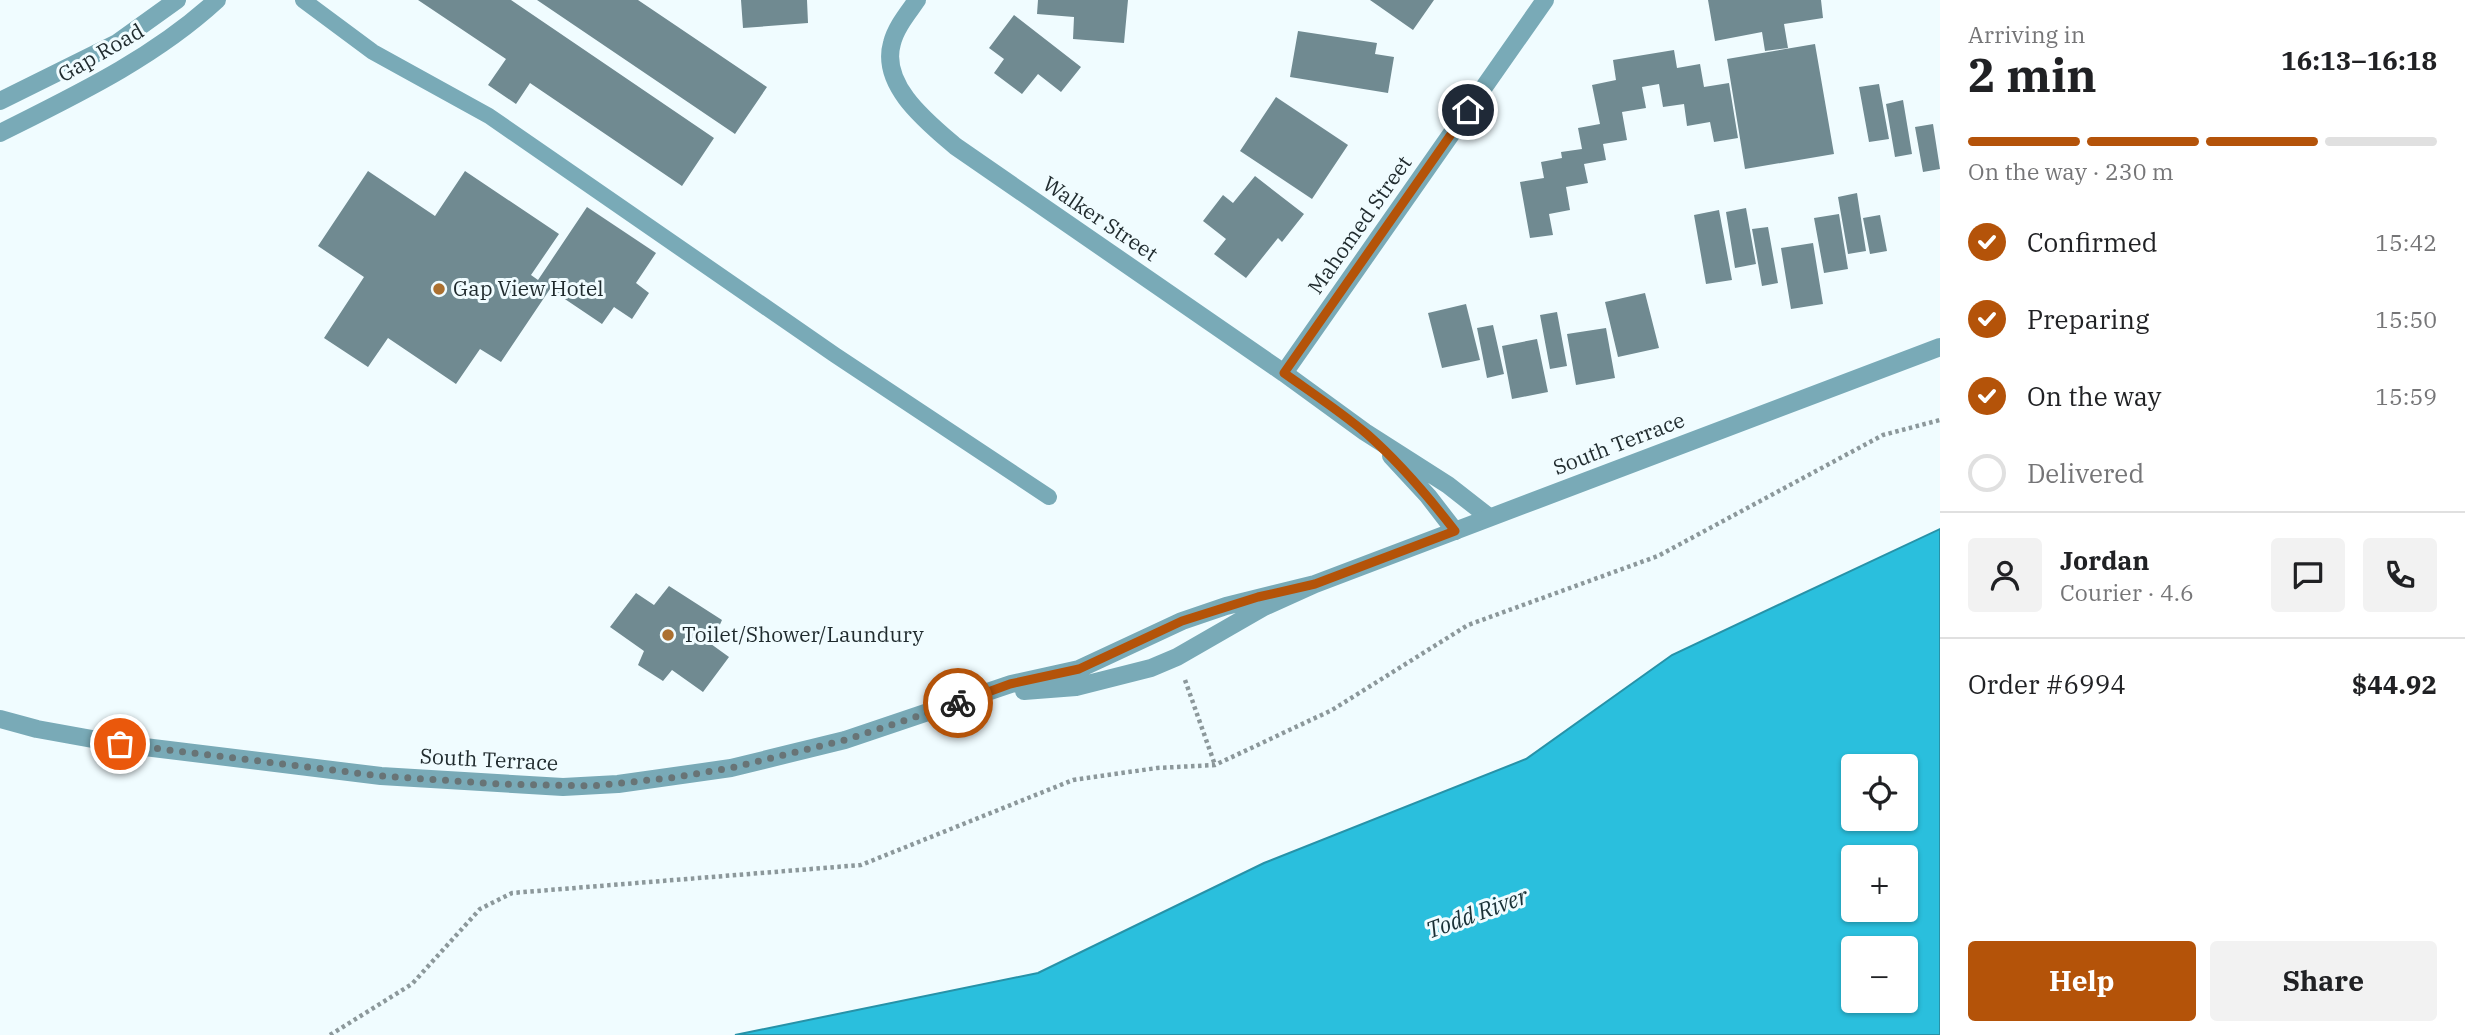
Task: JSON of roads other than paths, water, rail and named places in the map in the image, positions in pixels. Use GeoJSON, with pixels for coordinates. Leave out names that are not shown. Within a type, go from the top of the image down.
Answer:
{"type":"FeatureCollection","features":[{"type":"Feature","properties":{"kind":"street","name":"Gap Road"},"geometry":{"type":"LineString","coordinates":[[0,101],[117,43],[177,0]]}},
{"type":"Feature","properties":{"kind":"street","name":"Gap Road"},"geometry":{"type":"LineString","coordinates":[[0,133],[141,58],[217,0]]}},
{"type":"Feature","properties":{"kind":"street","name":"Walker Street"},"geometry":{"type":"LineString","coordinates":[[917,0],[891,44],[892,72],[904,97],[926,122],[955,146],[1365,432],[1448,485],[1489,517]]}},
{"type":"Feature","properties":{"kind":"street","name":"Mahomed Street"},"geometry":{"type":"LineString","coordinates":[[1284,373],[1545,0]]}},
{"type":"Feature","properties":{"kind":"street","name":"South Terrace"},"geometry":{"type":"LineString","coordinates":[[968,700],[1098,683],[1151,668],[1177,657],[1265,607],[1315,584],[1940,347]]}},
{"type":"Feature","properties":{"kind":"street","name":"Walker Street"},"geometry":{"type":"LineString","coordinates":[[1365,432],[1422,489],[1455,531]]}},
{"type":"Feature","properties":{"kind":"street","name":"South Terrace"},"geometry":{"type":"LineString","coordinates":[[0,719],[37,729],[120,744],[381,776],[563,787],[618,784],[731,768],[845,740],[1010,684],[1079,669],[1182,621],[1226,606],[1315,584]]}},
{"type":"Feature","properties":{"kind":"lane"},"geometry":{"type":"LineString","coordinates":[[303,0],[373,52],[489,116],[835,355],[1049,497]]}},
{"type":"Feature","properties":{"kind":"water","name":"Todd River"},"geometry":{"type":"Polygon","coordinates":[[[1940,529],[1940,1035],[735,1035],[1038,973],[1264,863],[1526,759],[1672,655],[1940,529]]]}},
{"type":"Feature","properties":{"kind":"place","name":"Gap View Hotel"},"geometry":{"type":"Point","coordinates":[439,289]}},
{"type":"Feature","properties":{"kind":"place","name":"Toilet/Shower/Laundury"},"geometry":{"type":"Point","coordinates":[668,635]}}]}
